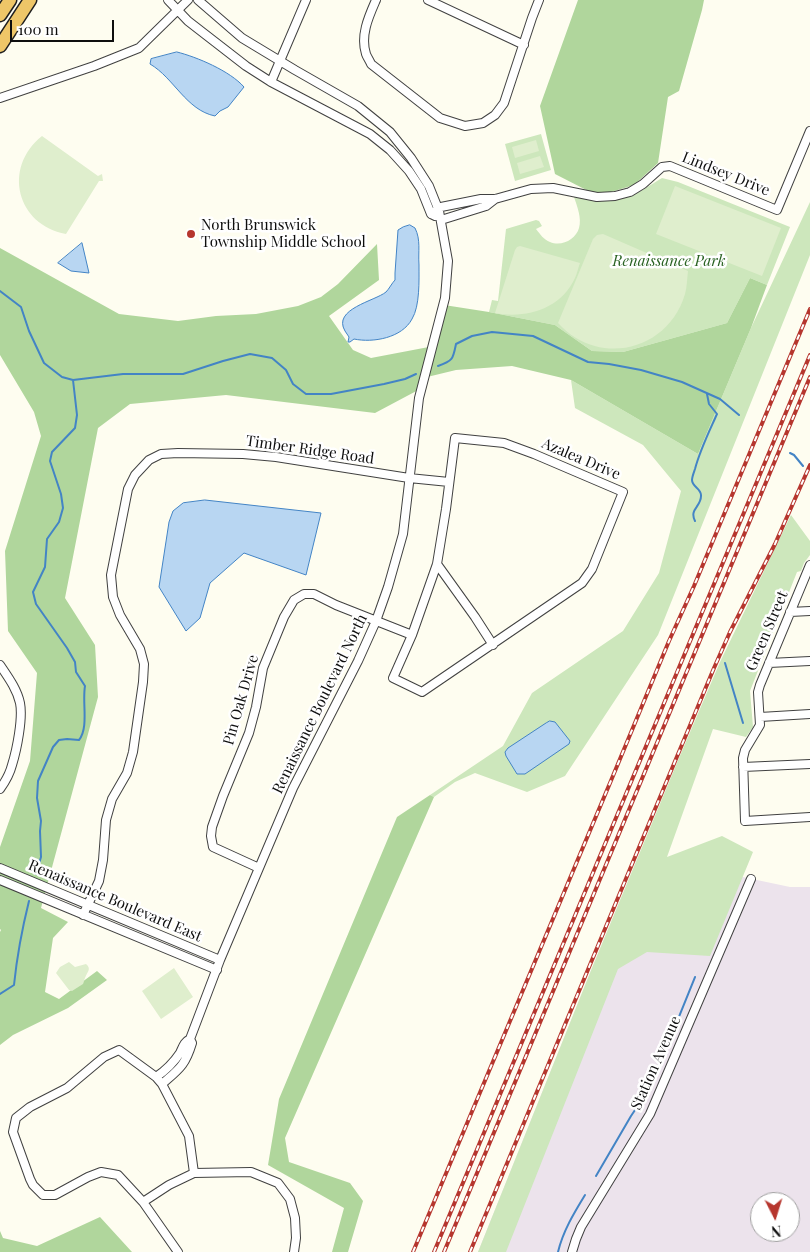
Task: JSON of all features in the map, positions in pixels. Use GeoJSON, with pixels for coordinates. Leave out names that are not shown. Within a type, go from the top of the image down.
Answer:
{"type":"FeatureCollection","features":[{"type":"Feature","properties":{"kind":"highway"},"geometry":{"type":"LineString","coordinates":[[0,16],[10,0]]}},
{"type":"Feature","properties":{"kind":"highway"},"geometry":{"type":"LineString","coordinates":[[0,46],[30,0]]}},
{"type":"Feature","properties":{"kind":"street"},"geometry":{"type":"LineString","coordinates":[[168,0],[201,32],[246,66],[271,82],[370,134],[390,150],[409,171],[421,189],[431,214],[441,220]]}},
{"type":"Feature","properties":{"kind":"street"},"geometry":{"type":"LineString","coordinates":[[0,98],[94,66],[139,48],[188,0]]}},
{"type":"Feature","properties":{"kind":"street","name":"Renaissance Boulevard North"},"geometry":{"type":"LineString","coordinates":[[156,1077],[172,1064],[190,1039],[220,960],[293,788],[358,661],[376,621],[403,534],[419,398],[445,298],[448,261],[441,220],[429,186],[412,158],[390,132],[358,106],[242,38],[198,0]]}},
{"type":"Feature","properties":{"kind":"street"},"geometry":{"type":"LineString","coordinates":[[271,82],[306,0]]}},
{"type":"Feature","properties":{"kind":"street"},"geometry":{"type":"LineString","coordinates":[[376,0],[366,24],[366,53],[372,64],[440,118],[465,126],[483,122],[495,115],[504,103],[539,0]]}},
{"type":"Feature","properties":{"kind":"street"},"geometry":{"type":"LineString","coordinates":[[428,0],[524,45]]}},
{"type":"Feature","properties":{"kind":"street","name":"Lindsey Drive"},"geometry":{"type":"LineString","coordinates":[[431,214],[441,207],[482,199],[495,199],[531,189],[553,188],[597,196],[615,196],[630,192],[643,184],[662,167],[670,166],[777,210],[810,132]]}},
{"type":"Feature","properties":{"kind":"street","name":"Lindsey Drive"},"geometry":{"type":"LineString","coordinates":[[441,220],[486,206],[495,199]]}},
{"type":"Feature","properties":{"kind":"street","name":"Azalea Drive"},"geometry":{"type":"LineString","coordinates":[[454,438],[504,443],[623,492],[592,569],[582,583],[422,692],[393,678],[412,635],[438,564],[450,482],[454,438]]}},
{"type":"Feature","properties":{"kind":"street","name":"Timber Ridge Road"},"geometry":{"type":"LineString","coordinates":[[83,915],[99,881],[103,860],[106,820],[112,799],[127,773],[133,752],[143,682],[144,664],[140,649],[120,615],[113,597],[111,575],[128,490],[135,475],[149,460],[162,454],[178,453],[243,454],[276,457],[409,478]]}},
{"type":"Feature","properties":{"kind":"street"},"geometry":{"type":"LineString","coordinates":[[409,478],[450,482]]}},
{"type":"Feature","properties":{"kind":"street"},"geometry":{"type":"LineString","coordinates":[[438,564],[493,645]]}},
{"type":"Feature","properties":{"kind":"street","name":"Green Street"},"geometry":{"type":"LineString","coordinates":[[810,565],[768,663],[759,689],[759,728],[745,750],[743,758],[745,821],[810,817]]}},
{"type":"Feature","properties":{"kind":"street","name":"Pin Oak Drive"},"geometry":{"type":"LineString","coordinates":[[259,868],[213,847],[211,836],[212,827],[223,796],[249,733],[263,668],[284,617],[294,600],[304,594],[314,594],[376,621]]}},
{"type":"Feature","properties":{"kind":"street"},"geometry":{"type":"LineString","coordinates":[[790,612],[810,611]]}},
{"type":"Feature","properties":{"kind":"street"},"geometry":{"type":"LineString","coordinates":[[376,621],[412,635]]}},
{"type":"Feature","properties":{"kind":"street"},"geometry":{"type":"LineString","coordinates":[[768,663],[810,661]]}},
{"type":"Feature","properties":{"kind":"street"},"geometry":{"type":"LineString","coordinates":[[0,665],[12,684],[20,702],[22,716],[12,766],[0,789]]}},
{"type":"Feature","properties":{"kind":"street"},"geometry":{"type":"LineString","coordinates":[[760,717],[810,714]]}},
{"type":"Feature","properties":{"kind":"street"},"geometry":{"type":"LineString","coordinates":[[743,768],[810,764]]}},
{"type":"Feature","properties":{"kind":"street","name":"Renaissance Boulevard East"},"geometry":{"type":"LineString","coordinates":[[0,868],[220,960]]}},
{"type":"Feature","properties":{"kind":"street","name":"Station Avenue"},"geometry":{"type":"LineString","coordinates":[[572,1252],[581,1227],[650,1114],[751,879]]}},
{"type":"Feature","properties":{"kind":"street","name":"Renaissance Boulevard East"},"geometry":{"type":"LineString","coordinates":[[0,880],[217,970]]}},
{"type":"Feature","properties":{"kind":"street","name":"Renaissance Boulevard North"},"geometry":{"type":"LineString","coordinates":[[162,1084],[179,1070],[187,1058],[192,1043],[190,1039]]}},
{"type":"Feature","properties":{"kind":"street"},"geometry":{"type":"LineString","coordinates":[[178,1252],[143,1202],[118,1175],[101,1172],[55,1195],[43,1195],[30,1179],[14,1132],[16,1118],[30,1107],[67,1088],[104,1057],[119,1050],[156,1077],[162,1084],[189,1136],[194,1173]]}},
{"type":"Feature","properties":{"kind":"street"},"geometry":{"type":"LineString","coordinates":[[143,1202],[169,1185],[194,1173],[251,1172],[278,1183],[290,1199],[295,1218],[296,1238],[294,1252]]}},
{"type":"Feature","properties":{"kind":"shaded area"},"geometry":{"type":"Polygon","coordinates":[[[639,855],[790,887],[810,887],[810,1252],[478,1252],[639,855]]]}},
{"type":"Feature","properties":{"kind":"green space"},"geometry":{"type":"Polygon","coordinates":[[[578,0],[704,0],[679,91],[668,97],[658,163],[634,185],[598,196],[555,174],[540,106],[578,0]]]}},
{"type":"Feature","properties":{"kind":"green space"},"geometry":{"type":"Polygon","coordinates":[[[541,134],[551,170],[515,181],[505,144],[541,134]]]}},
{"type":"Feature","properties":{"kind":"green space"},"geometry":{"type":"Polygon","coordinates":[[[42,136],[98,176],[102,174],[103,181],[99,181],[66,234],[49,229],[36,219],[26,207],[21,194],[19,179],[22,164],[30,149],[42,136]]]}},
{"type":"Feature","properties":{"kind":"green space"},"geometry":{"type":"Polygon","coordinates":[[[536,140],[539,151],[515,158],[512,147],[536,140]]]}},
{"type":"Feature","properties":{"kind":"green space"},"geometry":{"type":"Polygon","coordinates":[[[540,156],[544,167],[520,174],[517,163],[540,156]]]}},
{"type":"Feature","properties":{"kind":"green space","name":"Renaissance Park"},"geometry":{"type":"Polygon","coordinates":[[[662,178],[678,182],[790,227],[767,285],[750,278],[727,323],[623,352],[592,351],[555,325],[489,312],[492,300],[498,301],[506,229],[536,220],[542,226],[536,229],[544,238],[555,243],[564,243],[575,236],[580,224],[580,216],[574,197],[605,200],[628,197],[662,178]]]}},
{"type":"Feature","properties":{"kind":"green space"},"geometry":{"type":"Polygon","coordinates":[[[675,186],[781,228],[762,276],[656,234],[675,186]]]}},
{"type":"Feature","properties":{"kind":"green space"},"geometry":{"type":"Polygon","coordinates":[[[810,202],[810,255],[658,635],[565,776],[527,792],[475,773],[455,782],[434,797],[430,795],[503,746],[532,693],[623,631],[659,573],[681,491],[643,445],[575,408],[571,380],[698,454],[751,328],[810,202]]]}},
{"type":"Feature","properties":{"kind":"green space"},"geometry":{"type":"Polygon","coordinates":[[[603,234],[688,271],[685,294],[678,311],[668,325],[655,336],[625,348],[592,345],[573,336],[558,323],[593,239],[597,235],[603,234]]]}},
{"type":"Feature","properties":{"kind":"green space"},"geometry":{"type":"Polygon","coordinates":[[[377,244],[379,280],[329,316],[353,350],[371,358],[434,346],[444,305],[555,325],[592,351],[623,352],[727,323],[750,278],[767,285],[698,454],[571,380],[512,366],[456,370],[423,378],[422,388],[375,413],[226,395],[130,404],[98,428],[65,598],[95,645],[98,697],[41,908],[68,922],[53,938],[45,992],[59,999],[97,971],[107,980],[68,1008],[13,1035],[0,1045],[0,847],[30,761],[37,673],[8,631],[5,551],[41,436],[34,412],[0,355],[0,248],[119,314],[178,321],[216,316],[256,314],[298,306],[321,297],[338,284],[377,244]]]}},
{"type":"Feature","properties":{"kind":"green space"},"geometry":{"type":"Polygon","coordinates":[[[520,246],[580,263],[576,276],[569,289],[552,304],[530,313],[495,313],[515,250],[520,246]]]}},
{"type":"Feature","properties":{"kind":"green space"},"geometry":{"type":"Polygon","coordinates":[[[791,515],[810,541],[810,555],[801,571],[797,572],[750,691],[753,727],[746,737],[713,729],[667,857],[722,836],[753,852],[710,956],[647,952],[618,969],[506,1252],[478,1252],[679,758],[720,662],[791,515]]]}},
{"type":"Feature","properties":{"kind":"green space"},"geometry":{"type":"Polygon","coordinates":[[[430,795],[434,797],[285,1138],[289,1162],[350,1183],[363,1201],[348,1252],[332,1252],[344,1208],[268,1165],[279,1099],[397,817],[430,795]]]}},
{"type":"Feature","properties":{"kind":"green space"},"geometry":{"type":"Polygon","coordinates":[[[69,962],[75,967],[86,964],[89,969],[83,984],[72,991],[69,990],[56,973],[60,967],[69,962]]]}},
{"type":"Feature","properties":{"kind":"green space"},"geometry":{"type":"Polygon","coordinates":[[[174,968],[193,997],[161,1019],[142,991],[174,968]]]}},
{"type":"Feature","properties":{"kind":"green space"},"geometry":{"type":"Polygon","coordinates":[[[100,1217],[132,1252],[0,1252],[0,1231],[3,1238],[37,1246],[100,1217]]]}},
{"type":"Feature","properties":{"kind":"water"},"geometry":{"type":"Polygon","coordinates":[[[177,52],[213,65],[230,75],[244,87],[228,107],[215,116],[205,113],[188,101],[166,77],[150,64],[151,59],[177,52]]]}},
{"type":"Feature","properties":{"kind":"water"},"geometry":{"type":"Polygon","coordinates":[[[410,225],[415,228],[419,246],[419,278],[415,314],[401,331],[394,335],[370,340],[354,339],[348,342],[349,337],[343,323],[344,317],[349,311],[386,292],[395,280],[398,230],[410,225]]]}},
{"type":"Feature","properties":{"kind":"water"},"geometry":{"type":"Polygon","coordinates":[[[82,243],[89,273],[71,271],[58,263],[82,243]]]}},
{"type":"Feature","properties":{"kind":"water"},"geometry":{"type":"Polygon","coordinates":[[[205,500],[321,513],[306,575],[244,553],[210,583],[200,618],[186,631],[159,587],[169,522],[173,511],[183,503],[205,500]]]}},
{"type":"Feature","properties":{"kind":"water"},"geometry":{"type":"Polygon","coordinates":[[[550,721],[555,722],[570,741],[569,744],[525,774],[517,774],[505,752],[508,748],[550,721]]]}},
{"type":"Feature","properties":{"kind":"waterway"},"geometry":{"type":"LineString","coordinates":[[0,291],[21,307],[29,331],[44,363],[62,377],[73,380],[123,374],[183,374],[250,354],[272,358],[286,370],[293,384],[306,394],[331,394],[384,384],[416,374]]}},
{"type":"Feature","properties":{"kind":"waterway"},"geometry":{"type":"LineString","coordinates":[[438,366],[452,359],[456,344],[472,336],[492,332],[533,336],[588,362],[641,370],[682,382],[720,399],[739,415]]}},
{"type":"Feature","properties":{"kind":"waterway"},"geometry":{"type":"LineString","coordinates":[[36,874],[41,857],[41,821],[37,798],[38,781],[53,747],[59,740],[79,740],[85,722],[85,686],[76,672],[75,662],[67,648],[36,604],[33,592],[45,567],[47,539],[59,522],[63,508],[61,494],[50,461],[52,452],[75,428],[77,415],[73,380]]}},
{"type":"Feature","properties":{"kind":"waterway"},"geometry":{"type":"LineString","coordinates":[[695,521],[693,514],[701,494],[692,482],[692,477],[717,414],[709,404],[707,394]]}},
{"type":"Feature","properties":{"kind":"waterway"},"geometry":{"type":"LineString","coordinates":[[790,453],[803,466]]}},
{"type":"Feature","properties":{"kind":"waterway"},"geometry":{"type":"LineString","coordinates":[[725,663],[743,723]]}},
{"type":"Feature","properties":{"kind":"waterway"},"geometry":{"type":"LineString","coordinates":[[0,994],[14,985],[29,901]]}},
{"type":"Feature","properties":{"kind":"waterway"},"geometry":{"type":"LineString","coordinates":[[659,1066],[695,977]]}},
{"type":"Feature","properties":{"kind":"waterway"},"geometry":{"type":"LineString","coordinates":[[596,1176],[631,1116],[639,1104],[646,1100]]}},
{"type":"Feature","properties":{"kind":"waterway"},"geometry":{"type":"LineString","coordinates":[[558,1252],[566,1229],[585,1195]]}},
{"type":"Feature","properties":{"kind":"railway"},"geometry":{"type":"LineString","coordinates":[[413,1252],[810,309]]}},
{"type":"Feature","properties":{"kind":"railway"},"geometry":{"type":"LineString","coordinates":[[434,1252],[810,355]]}},
{"type":"Feature","properties":{"kind":"railway"},"geometry":{"type":"LineString","coordinates":[[444,1252],[810,377]]}},
{"type":"Feature","properties":{"kind":"railway"},"geometry":{"type":"LineString","coordinates":[[470,1252],[714,668],[730,632],[775,544],[810,465]]}},
{"type":"Feature","properties":{"kind":"place","name":"North Brunswick Township Middle School"},"geometry":{"type":"Point","coordinates":[191,234]}}]}
